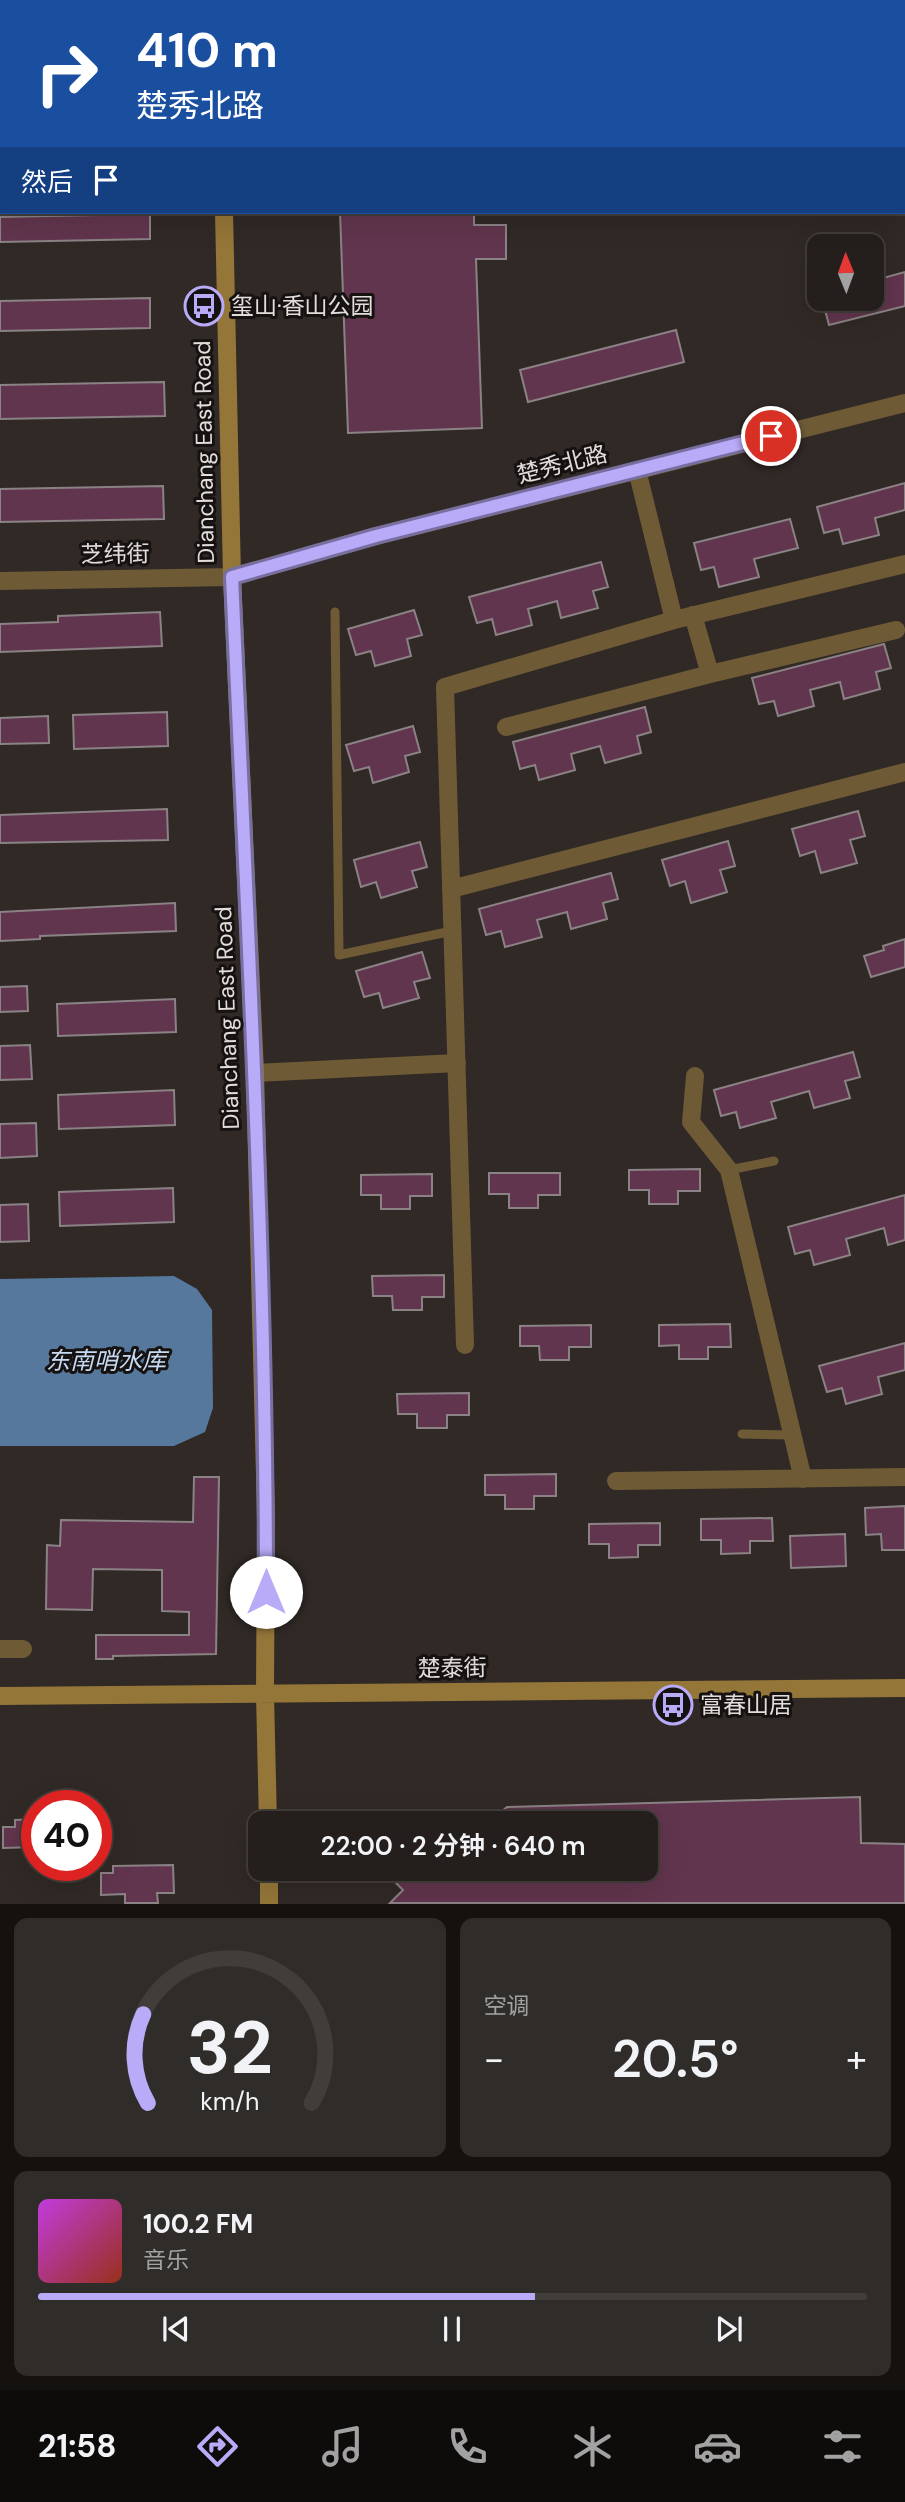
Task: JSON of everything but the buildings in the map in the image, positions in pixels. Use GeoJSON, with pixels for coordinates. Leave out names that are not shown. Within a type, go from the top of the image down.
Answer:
{"type":"FeatureCollection","features":[{"type":"Feature","properties":{"kind":"street","name":"Dianchang East Road"},"geometry":{"type":"LineString","coordinates":[[223,214],[232,577],[255,1073],[266,1516],[268,1811]]}},
{"type":"Feature","properties":{"kind":"street","name":"楚秀北路"},"geometry":{"type":"LineString","coordinates":[[232,577],[376,536],[905,403]]}},
{"type":"Feature","properties":{"kind":"street"},"geometry":{"type":"LineString","coordinates":[[637,470],[674,620]]}},
{"type":"Feature","properties":{"kind":"street"},"geometry":{"type":"LineString","coordinates":[[465,1345],[445,687],[674,620],[905,564]]}},
{"type":"Feature","properties":{"kind":"street","name":"芝纬街"},"geometry":{"type":"LineString","coordinates":[[0,581],[232,577]]}},
{"type":"Feature","properties":{"kind":"street"},"geometry":{"type":"LineString","coordinates":[[694,615],[710,674]]}},
{"type":"Feature","properties":{"kind":"street"},"geometry":{"type":"LineString","coordinates":[[506,727],[895,630]]}},
{"type":"Feature","properties":{"kind":"street"},"geometry":{"type":"LineString","coordinates":[[451,889],[905,772]]}},
{"type":"Feature","properties":{"kind":"street"},"geometry":{"type":"LineString","coordinates":[[255,1073],[457,1063]]}},
{"type":"Feature","properties":{"kind":"street"},"geometry":{"type":"LineString","coordinates":[[695,1076],[691,1122],[730,1170],[803,1479]]}},
{"type":"Feature","properties":{"kind":"street"},"geometry":{"type":"LineString","coordinates":[[616,1481],[905,1477]]}},
{"type":"Feature","properties":{"kind":"street"},"geometry":{"type":"LineString","coordinates":[[0,1649],[23,1649]]}},
{"type":"Feature","properties":{"kind":"street","name":"楚泰街"},"geometry":{"type":"LineString","coordinates":[[0,1696],[905,1688]]}},
{"type":"Feature","properties":{"kind":"street"},"geometry":{"type":"LineString","coordinates":[[269,1881],[270,1903]]}},
{"type":"Feature","properties":{"kind":"lane"},"geometry":{"type":"LineString","coordinates":[[335,612],[339,955],[453,931]]}},
{"type":"Feature","properties":{"kind":"lane"},"geometry":{"type":"LineString","coordinates":[[730,1170],[774,1161]]}},
{"type":"Feature","properties":{"kind":"lane"},"geometry":{"type":"LineString","coordinates":[[742,1434],[793,1436]]}},
{"type":"Feature","properties":{"kind":"water","name":"东南哨水库"},"geometry":{"type":"Polygon","coordinates":[[[174,1276],[197,1289],[212,1310],[213,1408],[205,1432],[174,1446],[0,1446],[0,1279],[174,1276]]]}},
{"type":"Feature","properties":{"kind":"place","name":"玺山·香山公园"},"geometry":{"type":"Point","coordinates":[204,306]}},
{"type":"Feature","properties":{"kind":"place","name":"富春山居"},"geometry":{"type":"Point","coordinates":[673,1705]}},
{"type":"Feature","properties":{"kind":"route"},"geometry":{"type":"LineString","coordinates":[[266,1592],[255,1073],[232,577],[376,536],[771,436]]}}]}
